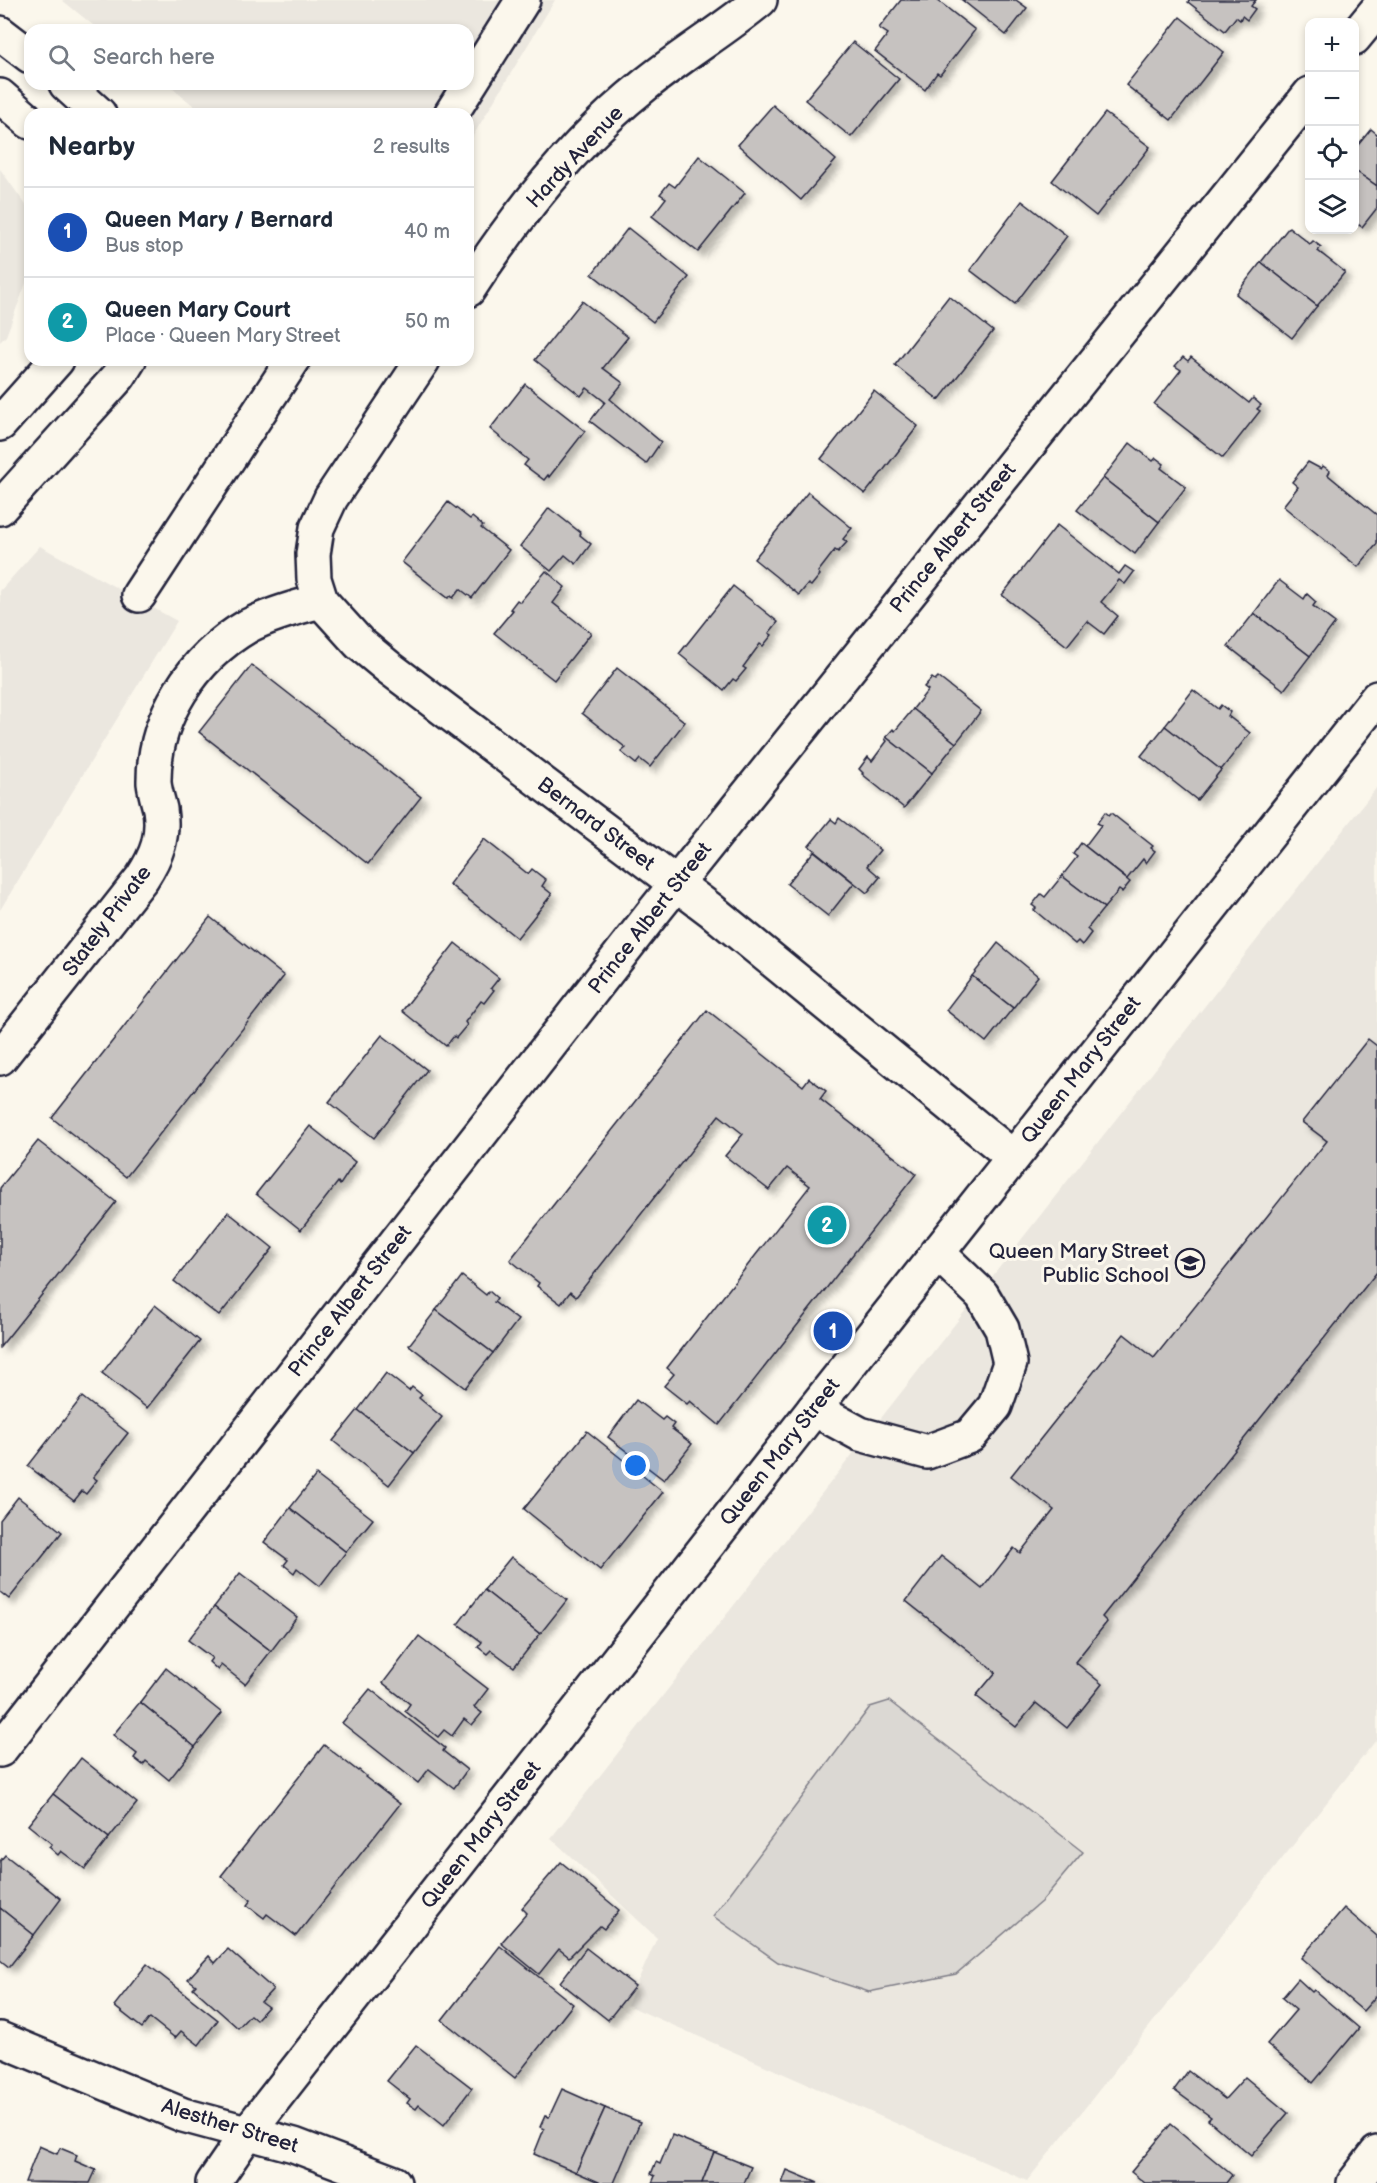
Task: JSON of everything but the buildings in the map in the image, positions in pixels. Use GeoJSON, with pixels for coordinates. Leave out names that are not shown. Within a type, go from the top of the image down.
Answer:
{"type":"FeatureCollection","features":[{"type":"Feature","properties":{"kind":"street"},"geometry":{"type":"LineString","coordinates":[[474,78],[523,0]]}},
{"type":"Feature","properties":{"kind":"street","name":"Hardy Avenue"},"geometry":{"type":"LineString","coordinates":[[474,281],[554,174],[600,124],[646,84],[760,0]]}},
{"type":"Feature","properties":{"kind":"street"},"geometry":{"type":"LineString","coordinates":[[1359,32],[1377,10]]}},
{"type":"Feature","properties":{"kind":"street"},"geometry":{"type":"LineString","coordinates":[[0,33],[24,51]]}},
{"type":"Feature","properties":{"kind":"street"},"geometry":{"type":"LineString","coordinates":[[73,90],[92,108]]}},
{"type":"Feature","properties":{"kind":"street"},"geometry":{"type":"LineString","coordinates":[[455,108],[466,90]]}},
{"type":"Feature","properties":{"kind":"street"},"geometry":{"type":"LineString","coordinates":[[0,96],[24,117]]}},
{"type":"Feature","properties":{"kind":"street","name":"Prince Albert Street"},"geometry":{"type":"LineString","coordinates":[[0,1750],[675,885],[1305,100]]}},
{"type":"Feature","properties":{"kind":"street"},"geometry":{"type":"LineString","coordinates":[[0,424],[52,366]]}},
{"type":"Feature","properties":{"kind":"street"},"geometry":{"type":"LineString","coordinates":[[0,508],[119,376],[125,366]]}},
{"type":"Feature","properties":{"kind":"street"},"geometry":{"type":"LineString","coordinates":[[139,595],[288,366]]}},
{"type":"Feature","properties":{"kind":"street"},"geometry":{"type":"LineString","coordinates":[[321,601],[314,579],[313,554],[317,528],[331,498],[419,366]]}},
{"type":"Feature","properties":{"kind":"street","name":"Bernard Street"},"geometry":{"type":"LineString","coordinates":[[321,601],[359,643],[388,667],[727,922],[1013,1157]]}},
{"type":"Feature","properties":{"kind":"street","name":"Stately Private"},"geometry":{"type":"LineString","coordinates":[[0,1058],[152,863],[158,850],[162,828],[154,786],[155,758],[161,730],[174,700],[198,668],[225,643],[249,626],[288,610],[321,601]]}},
{"type":"Feature","properties":{"kind":"street","name":"Queen Mary Street"},"geometry":{"type":"LineString","coordinates":[[213,2183],[248,2132],[814,1408],[1377,698]]}},
{"type":"Feature","properties":{"kind":"street"},"geometry":{"type":"LineString","coordinates":[[814,1408],[860,1434],[927,1452],[970,1436],[995,1406],[1010,1363],[1002,1329],[982,1295],[937,1252]]}},
{"type":"Feature","properties":{"kind":"street","name":"Alesther Street"},"geometry":{"type":"LineString","coordinates":[[0,2039],[183,2115],[294,2145],[394,2183]]}},
{"type":"Feature","properties":{"kind":"street"},"geometry":{"type":"LineString","coordinates":[[1354,2183],[1377,2153]]}},
{"type":"Feature","properties":{"kind":"shaded area"},"geometry":{"type":"Polygon","coordinates":[[[62,0],[555,0],[474,134],[474,108],[197,108],[174,90],[474,90],[474,24],[92,24],[62,0]]]}},
{"type":"Feature","properties":{"kind":"shaded area"},"geometry":{"type":"Polygon","coordinates":[[[0,169],[24,202],[24,289],[6,336],[0,342],[0,169]]]}},
{"type":"Feature","properties":{"kind":"shaded area"},"geometry":{"type":"Polygon","coordinates":[[[40,546],[177,621],[0,910],[0,591],[40,546]]]}},
{"type":"Feature","properties":{"kind":"shaded area","name":"Queen Mary Street Public School"},"geometry":{"type":"Polygon","coordinates":[[[1377,787],[1377,1739],[1027,2181],[627,2005],[657,1938],[551,1838],[1377,787]]]}},
{"type":"Feature","properties":{"kind":"shaded area"},"geometry":{"type":"Polygon","coordinates":[[[889,1701],[1083,1852],[1042,1901],[956,1974],[869,1992],[778,1962],[713,1916],[870,1707],[889,1701]]]}},
{"type":"Feature","properties":{"kind":"place","name":"Queen Mary Court"},"geometry":{"type":"Point","coordinates":[827,1225]}},
{"type":"Feature","properties":{"kind":"place","name":"Queen Mary Street Public School"},"geometry":{"type":"Point","coordinates":[1190,1263]}},
{"type":"Feature","properties":{"kind":"place","name":"Queen Mary / Bernard"},"geometry":{"type":"Point","coordinates":[833,1331]}}]}
